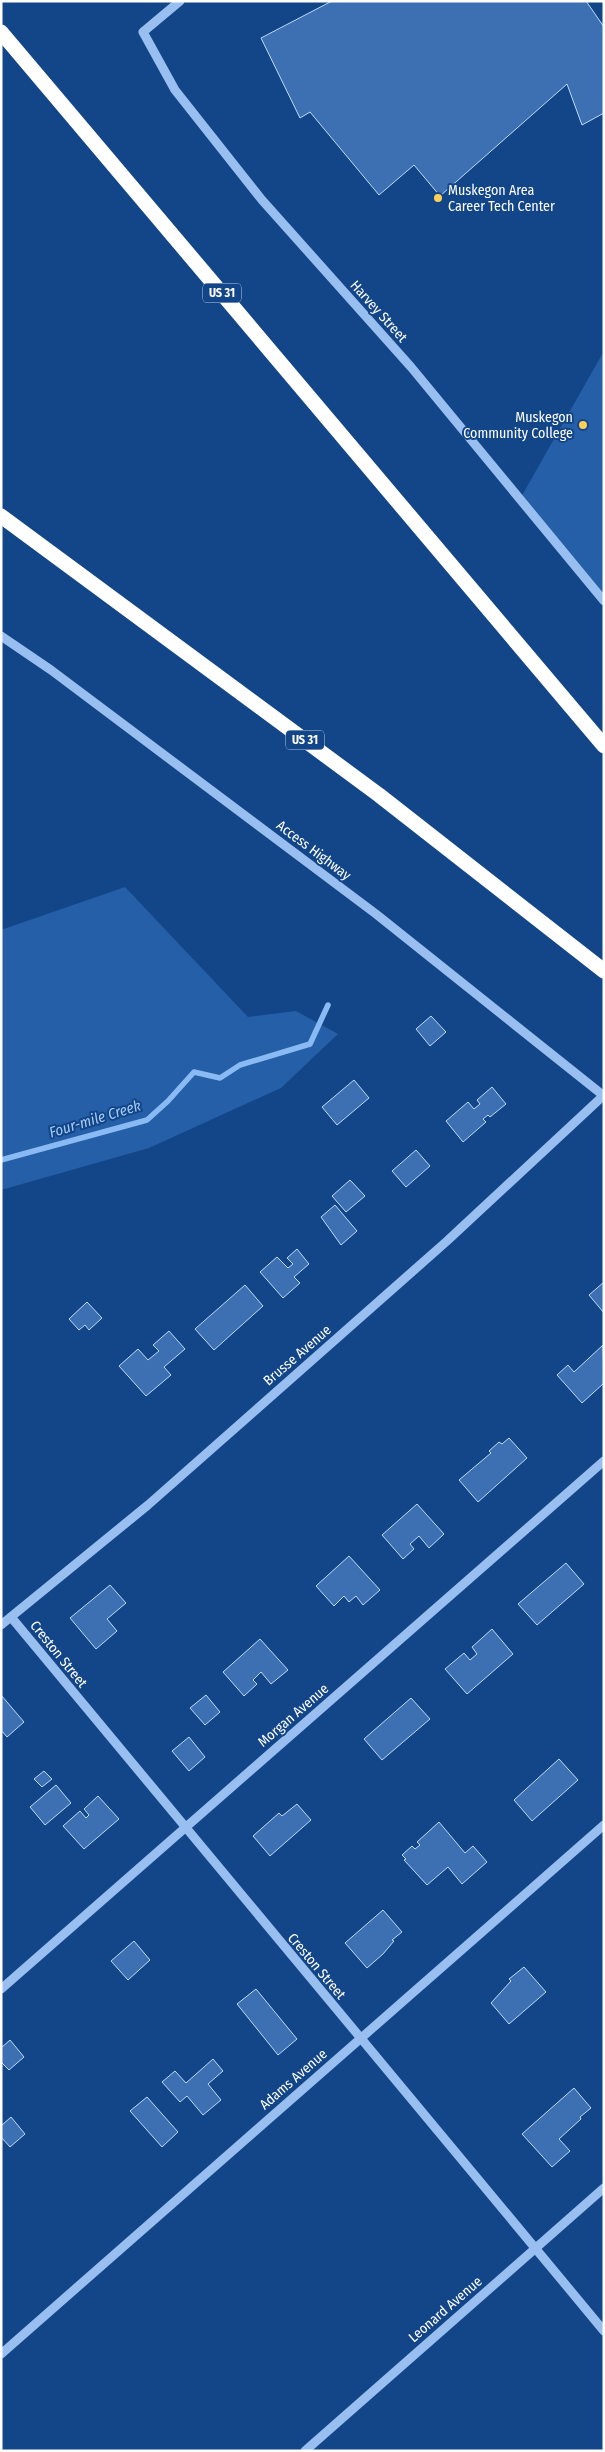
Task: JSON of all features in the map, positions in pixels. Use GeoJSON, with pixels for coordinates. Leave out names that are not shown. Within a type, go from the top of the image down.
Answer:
{"type":"FeatureCollection","features":[{"type":"Feature","properties":{"kind":"highway","name":"US 31"},"geometry":{"type":"LineString","coordinates":[[1,32],[604,746]]}},
{"type":"Feature","properties":{"kind":"highway","name":"US 31"},"geometry":{"type":"LineString","coordinates":[[1,516],[379,795],[604,971]]}},
{"type":"Feature","properties":{"kind":"street","name":"Harvey Street"},"geometry":{"type":"LineString","coordinates":[[180,1],[143,32],[175,90],[262,200],[411,367],[604,601]]}},
{"type":"Feature","properties":{"kind":"street","name":"Access Highway"},"geometry":{"type":"LineString","coordinates":[[1,636],[59,676],[376,914],[604,1096]]}},
{"type":"Feature","properties":{"kind":"street","name":"Brusse Avenue"},"geometry":{"type":"LineString","coordinates":[[1,1625],[163,1491],[447,1241],[604,1096]]}},
{"type":"Feature","properties":{"kind":"street","name":"Morgan Avenue"},"geometry":{"type":"LineString","coordinates":[[1,1990],[604,1461]]}},
{"type":"Feature","properties":{"kind":"street","name":"Creston Street"},"geometry":{"type":"LineString","coordinates":[[11,1617],[604,2331]]}},
{"type":"Feature","properties":{"kind":"street","name":"Adams Avenue"},"geometry":{"type":"LineString","coordinates":[[1,2354],[604,1825]]}},
{"type":"Feature","properties":{"kind":"street","name":"Leonard Avenue"},"geometry":{"type":"LineString","coordinates":[[305,2451],[604,2188]]}},
{"type":"Feature","properties":{"kind":"shaded area","name":"Muskegon Community College"},"geometry":{"type":"Polygon","coordinates":[[[604,351],[604,603],[520,499],[604,351]]]}},
{"type":"Feature","properties":{"kind":"shaded area"},"geometry":{"type":"Polygon","coordinates":[[[125,887],[248,1017],[296,1011],[338,1034],[281,1088],[149,1148],[1,1190],[1,930],[125,887]]]}},
{"type":"Feature","properties":{"kind":"building","name":"Muskegon Area Career Tech Center"},"geometry":{"type":"Polygon","coordinates":[[[332,1],[586,1],[604,27],[604,113],[582,125],[567,84],[440,196],[414,165],[379,195],[310,112],[300,118],[261,38],[332,1]]]}},
{"type":"Feature","properties":{"kind":"building"},"geometry":{"type":"Polygon","coordinates":[[[431,1016],[446,1032],[430,1046],[416,1029],[431,1016]]]}},
{"type":"Feature","properties":{"kind":"building"},"geometry":{"type":"Polygon","coordinates":[[[354,1080],[369,1098],[337,1125],[322,1107],[354,1080]]]}},
{"type":"Feature","properties":{"kind":"building"},"geometry":{"type":"Polygon","coordinates":[[[492,1087],[506,1104],[490,1117],[488,1115],[483,1119],[486,1122],[463,1142],[446,1121],[468,1102],[474,1109],[480,1104],[477,1100],[492,1087]]]}},
{"type":"Feature","properties":{"kind":"building"},"geometry":{"type":"Polygon","coordinates":[[[416,1150],[430,1166],[406,1187],[392,1171],[416,1150]]]}},
{"type":"Feature","properties":{"kind":"building"},"geometry":{"type":"Polygon","coordinates":[[[350,1180],[365,1196],[346,1212],[332,1196],[350,1180]]]}},
{"type":"Feature","properties":{"kind":"building"},"geometry":{"type":"Polygon","coordinates":[[[335,1205],[357,1231],[341,1245],[321,1217],[335,1205]]]}},
{"type":"Feature","properties":{"kind":"building"},"geometry":{"type":"Polygon","coordinates":[[[297,1249],[309,1264],[294,1277],[300,1283],[283,1298],[260,1272],[277,1257],[288,1268],[293,1264],[287,1258],[297,1249]]]}},
{"type":"Feature","properties":{"kind":"building"},"geometry":{"type":"Polygon","coordinates":[[[604,1282],[604,1313],[589,1295],[604,1282]]]}},
{"type":"Feature","properties":{"kind":"building"},"geometry":{"type":"Polygon","coordinates":[[[245,1285],[263,1306],[214,1350],[195,1329],[245,1285]]]}},
{"type":"Feature","properties":{"kind":"building"},"geometry":{"type":"Polygon","coordinates":[[[87,1302],[102,1318],[89,1330],[85,1325],[79,1330],[69,1319],[87,1302]]]}},
{"type":"Feature","properties":{"kind":"building"},"geometry":{"type":"Polygon","coordinates":[[[169,1331],[185,1349],[164,1367],[171,1375],[146,1396],[119,1366],[138,1349],[148,1360],[159,1351],[153,1345],[169,1331]]]}},
{"type":"Feature","properties":{"kind":"building"},"geometry":{"type":"Polygon","coordinates":[[[603,1345],[604,1383],[582,1403],[557,1375],[568,1365],[574,1372],[603,1345]]]}},
{"type":"Feature","properties":{"kind":"building"},"geometry":{"type":"Polygon","coordinates":[[[509,1438],[527,1458],[478,1502],[459,1480],[491,1453],[489,1451],[499,1442],[502,1444],[509,1438]]]}},
{"type":"Feature","properties":{"kind":"building"},"geometry":{"type":"Polygon","coordinates":[[[417,1504],[444,1534],[429,1548],[419,1536],[410,1544],[414,1549],[403,1559],[382,1535],[417,1504]]]}},
{"type":"Feature","properties":{"kind":"building"},"geometry":{"type":"Polygon","coordinates":[[[349,1556],[380,1590],[363,1605],[356,1596],[349,1602],[344,1596],[334,1606],[316,1586],[349,1556]]]}},
{"type":"Feature","properties":{"kind":"building"},"geometry":{"type":"Polygon","coordinates":[[[566,1563],[584,1584],[537,1625],[518,1604],[566,1563]]]}},
{"type":"Feature","properties":{"kind":"building"},"geometry":{"type":"Polygon","coordinates":[[[110,1585],[126,1603],[107,1619],[117,1631],[96,1649],[70,1618],[110,1585]]]}},
{"type":"Feature","properties":{"kind":"building"},"geometry":{"type":"Polygon","coordinates":[[[492,1629],[513,1654],[467,1694],[445,1669],[464,1653],[470,1660],[477,1654],[472,1647],[492,1629]]]}},
{"type":"Feature","properties":{"kind":"building"},"geometry":{"type":"Polygon","coordinates":[[[260,1639],[288,1670],[271,1684],[261,1672],[253,1680],[257,1684],[244,1696],[223,1672],[260,1639]]]}},
{"type":"Feature","properties":{"kind":"building"},"geometry":{"type":"Polygon","coordinates":[[[1,1695],[24,1722],[7,1737],[1,1730],[1,1695]]]}},
{"type":"Feature","properties":{"kind":"building"},"geometry":{"type":"Polygon","coordinates":[[[206,1695],[220,1712],[205,1725],[190,1708],[206,1695]]]}},
{"type":"Feature","properties":{"kind":"building"},"geometry":{"type":"Polygon","coordinates":[[[411,1698],[430,1719],[382,1760],[364,1739],[411,1698]]]}},
{"type":"Feature","properties":{"kind":"building"},"geometry":{"type":"Polygon","coordinates":[[[189,1737],[205,1757],[189,1771],[172,1751],[189,1737]]]}},
{"type":"Feature","properties":{"kind":"building"},"geometry":{"type":"Polygon","coordinates":[[[559,1759],[578,1780],[532,1821],[514,1800],[559,1759]]]}},
{"type":"Feature","properties":{"kind":"building"},"geometry":{"type":"Polygon","coordinates":[[[44,1771],[52,1779],[42,1787],[34,1779],[44,1771]]]}},
{"type":"Feature","properties":{"kind":"building"},"geometry":{"type":"Polygon","coordinates":[[[56,1785],[71,1803],[45,1825],[30,1807],[56,1785]]]}},
{"type":"Feature","properties":{"kind":"building"},"geometry":{"type":"Polygon","coordinates":[[[98,1796],[119,1819],[84,1849],[63,1826],[80,1811],[86,1818],[89,1815],[84,1809],[98,1796]]]}},
{"type":"Feature","properties":{"kind":"building"},"geometry":{"type":"Polygon","coordinates":[[[297,1804],[311,1820],[270,1856],[253,1836],[279,1813],[282,1816],[297,1804]]]}},
{"type":"Feature","properties":{"kind":"building"},"geometry":{"type":"Polygon","coordinates":[[[439,1822],[465,1853],[473,1846],[487,1862],[462,1884],[448,1867],[427,1885],[404,1860],[406,1859],[402,1855],[412,1846],[415,1849],[420,1845],[417,1842],[439,1822]]]}},
{"type":"Feature","properties":{"kind":"building"},"geometry":{"type":"Polygon","coordinates":[[[383,1910],[402,1932],[392,1940],[394,1941],[383,1954],[367,1968],[345,1943],[383,1910]]]}},
{"type":"Feature","properties":{"kind":"building"},"geometry":{"type":"Polygon","coordinates":[[[134,1941],[150,1960],[128,1980],[111,1961],[134,1941]]]}},
{"type":"Feature","properties":{"kind":"building"},"geometry":{"type":"Polygon","coordinates":[[[524,1967],[546,1992],[509,2024],[491,2003],[511,1981],[509,1979],[524,1967]]]}},
{"type":"Feature","properties":{"kind":"building"},"geometry":{"type":"Polygon","coordinates":[[[256,1989],[297,2039],[278,2055],[237,2004],[256,1989]]]}},
{"type":"Feature","properties":{"kind":"building"},"geometry":{"type":"Polygon","coordinates":[[[10,2040],[24,2057],[9,2070],[1,2062],[1,2048],[10,2040]]]}},
{"type":"Feature","properties":{"kind":"building"},"geometry":{"type":"Polygon","coordinates":[[[213,2059],[223,2071],[208,2084],[221,2100],[203,2115],[187,2096],[180,2102],[162,2082],[175,2071],[186,2083],[213,2059]]]}},
{"type":"Feature","properties":{"kind":"building"},"geometry":{"type":"Polygon","coordinates":[[[574,2088],[591,2108],[559,2139],[570,2151],[552,2167],[522,2134],[574,2088]]]}},
{"type":"Feature","properties":{"kind":"building"},"geometry":{"type":"Polygon","coordinates":[[[147,2097],[178,2132],[162,2147],[130,2111],[147,2097]]]}},
{"type":"Feature","properties":{"kind":"building"},"geometry":{"type":"Polygon","coordinates":[[[11,2117],[25,2134],[10,2147],[1,2137],[1,2126],[11,2117]]]}},
{"type":"Feature","properties":{"kind":"waterway","name":"Four-mile Creek"},"geometry":{"type":"LineString","coordinates":[[1,1160],[147,1120],[168,1101],[194,1072],[220,1078],[240,1065],[310,1044],[328,1005]]}},
{"type":"Feature","properties":{"kind":"place","name":"Muskegon Area Career Tech Center"},"geometry":{"type":"Point","coordinates":[438,198]}},
{"type":"Feature","properties":{"kind":"place","name":"Muskegon Community College"},"geometry":{"type":"Point","coordinates":[583,425]}}]}
